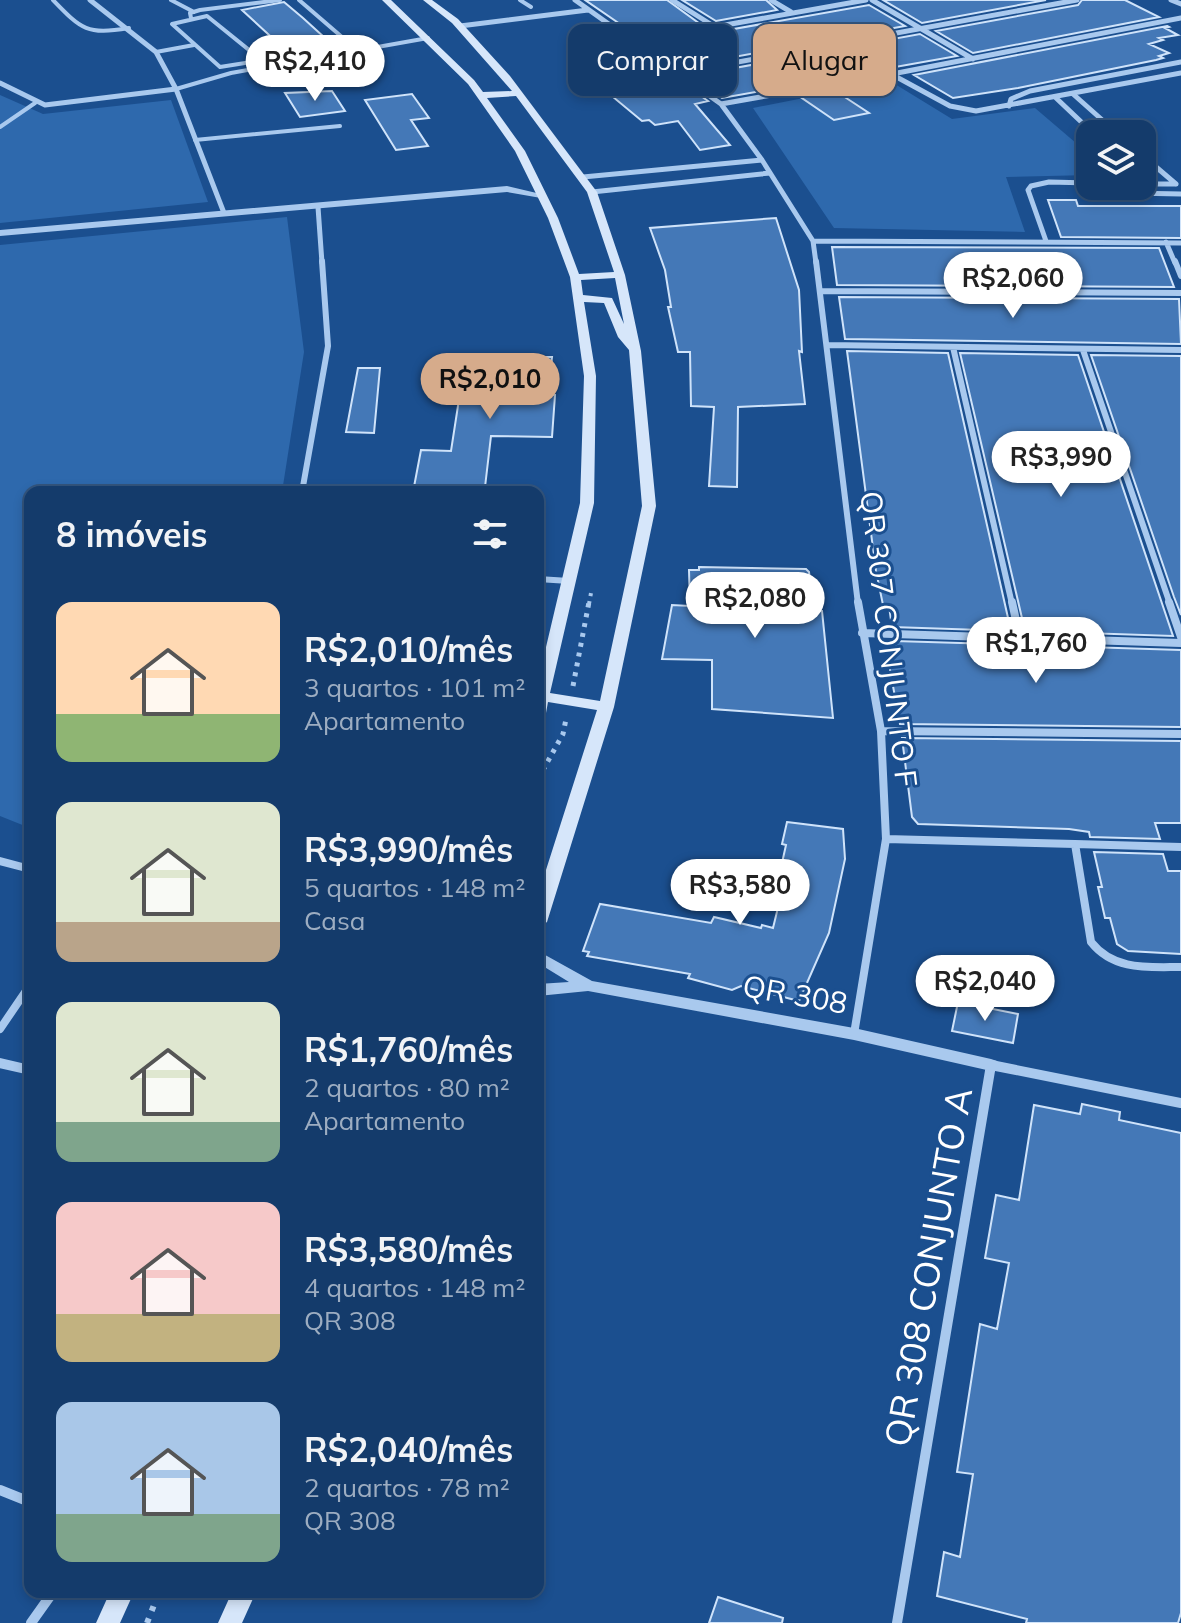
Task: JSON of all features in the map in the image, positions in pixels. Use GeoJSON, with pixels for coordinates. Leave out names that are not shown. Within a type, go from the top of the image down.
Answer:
{"type":"FeatureCollection","features":[{"type":"Feature","properties":{"kind":"main road"},"geometry":{"type":"LineString","coordinates":[[386,0],[428,38],[482,95],[520,151],[575,277],[590,376],[587,503],[544,692]]}},
{"type":"Feature","properties":{"kind":"main road"},"geometry":{"type":"LineString","coordinates":[[427,0],[460,26],[520,93],[592,192],[620,275],[635,351],[649,506],[606,707],[544,903]]}},
{"type":"Feature","properties":{"kind":"main road"},"geometry":{"type":"LineString","coordinates":[[471,82],[507,78]]}},
{"type":"Feature","properties":{"kind":"main road"},"geometry":{"type":"LineString","coordinates":[[482,95],[520,93]]}},
{"type":"Feature","properties":{"kind":"main road"},"geometry":{"type":"LineString","coordinates":[[575,277],[620,275]]}},
{"type":"Feature","properties":{"kind":"main road"},"geometry":{"type":"LineString","coordinates":[[579,298],[608,300],[624,337],[635,351]]}},
{"type":"Feature","properties":{"kind":"main road"},"geometry":{"type":"LineString","coordinates":[[544,705],[570,701],[606,707]]}},
{"type":"Feature","properties":{"kind":"main road"},"geometry":{"type":"LineString","coordinates":[[108,1623],[119,1598]]}},
{"type":"Feature","properties":{"kind":"main road"},"geometry":{"type":"LineString","coordinates":[[230,1623],[241,1598]]}},
{"type":"Feature","properties":{"kind":"street"},"geometry":{"type":"LineString","coordinates":[[90,0],[156,52],[176,89],[224,213]]}},
{"type":"Feature","properties":{"kind":"street"},"geometry":{"type":"LineString","coordinates":[[575,0],[610,24]]}},
{"type":"Feature","properties":{"kind":"street"},"geometry":{"type":"LineString","coordinates":[[672,0],[709,24]]}},
{"type":"Feature","properties":{"kind":"street"},"geometry":{"type":"LineString","coordinates":[[771,0],[791,12]]}},
{"type":"Feature","properties":{"kind":"street"},"geometry":{"type":"LineString","coordinates":[[723,24],[869,0],[974,59]]}},
{"type":"Feature","properties":{"kind":"street"},"geometry":{"type":"LineString","coordinates":[[737,62],[1077,0]]}},
{"type":"Feature","properties":{"kind":"street"},"geometry":{"type":"LineString","coordinates":[[1171,0],[1181,4]]}},
{"type":"Feature","properties":{"kind":"street"},"geometry":{"type":"LineString","coordinates":[[460,26],[589,10]]}},
{"type":"Feature","properties":{"kind":"street"},"geometry":{"type":"LineString","coordinates":[[896,73],[1181,18]]}},
{"type":"Feature","properties":{"kind":"street"},"geometry":{"type":"LineString","coordinates":[[1009,106],[1011,99],[1030,91],[1181,62]]}},
{"type":"Feature","properties":{"kind":"street"},"geometry":{"type":"LineString","coordinates":[[896,77],[961,110],[976,111],[1181,73]]}},
{"type":"Feature","properties":{"kind":"street"},"geometry":{"type":"LineString","coordinates":[[0,83],[35,103],[56,105],[176,89]]}},
{"type":"Feature","properties":{"kind":"street"},"geometry":{"type":"LineString","coordinates":[[1073,94],[1102,120]]}},
{"type":"Feature","properties":{"kind":"street"},"geometry":{"type":"LineString","coordinates":[[710,96],[721,104],[762,160],[813,241],[1181,243]]}},
{"type":"Feature","properties":{"kind":"street"},"geometry":{"type":"LineString","coordinates":[[721,104],[766,96]]}},
{"type":"Feature","properties":{"kind":"street"},"geometry":{"type":"LineString","coordinates":[[1055,97],[1079,120]]}},
{"type":"Feature","properties":{"kind":"street"},"geometry":{"type":"LineString","coordinates":[[583,177],[762,160]]}},
{"type":"Feature","properties":{"kind":"street"},"geometry":{"type":"LineString","coordinates":[[1156,166],[1178,184]]}},
{"type":"Feature","properties":{"kind":"street"},"geometry":{"type":"LineString","coordinates":[[592,192],[770,173]]}},
{"type":"Feature","properties":{"kind":"street"},"geometry":{"type":"LineString","coordinates":[[507,189],[532,175]]}},
{"type":"Feature","properties":{"kind":"street"},"geometry":{"type":"LineString","coordinates":[[1046,241],[1028,190],[1040,183],[1076,184]]}},
{"type":"Feature","properties":{"kind":"street"},"geometry":{"type":"LineString","coordinates":[[1156,183],[1178,184]]}},
{"type":"Feature","properties":{"kind":"street"},"geometry":{"type":"LineString","coordinates":[[0,233],[507,189],[541,195]]}},
{"type":"Feature","properties":{"kind":"street"},"geometry":{"type":"LineString","coordinates":[[1156,194],[1181,194]]}},
{"type":"Feature","properties":{"kind":"street"},"geometry":{"type":"LineString","coordinates":[[303,486],[328,346],[318,207]]}},
{"type":"Feature","properties":{"kind":"street","name":"QR 307 CONJUNTO F"},"geometry":{"type":"LineString","coordinates":[[813,241],[822,291],[862,633],[881,731],[886,839],[854,1034]]}},
{"type":"Feature","properties":{"kind":"street"},"geometry":{"type":"LineString","coordinates":[[1166,242],[1181,276]]}},
{"type":"Feature","properties":{"kind":"street"},"geometry":{"type":"LineString","coordinates":[[822,291],[1181,293]]}},
{"type":"Feature","properties":{"kind":"street"},"geometry":{"type":"LineString","coordinates":[[828,345],[1181,350]]}},
{"type":"Feature","properties":{"kind":"street"},"geometry":{"type":"LineString","coordinates":[[953,347],[1020,639]]}},
{"type":"Feature","properties":{"kind":"street"},"geometry":{"type":"LineString","coordinates":[[862,633],[1020,639],[1181,640],[1083,350]]}},
{"type":"Feature","properties":{"kind":"street"},"geometry":{"type":"LineString","coordinates":[[544,579],[570,581]]}},
{"type":"Feature","properties":{"kind":"street"},"geometry":{"type":"LineString","coordinates":[[881,731],[1181,734]]}},
{"type":"Feature","properties":{"kind":"street"},"geometry":{"type":"LineString","coordinates":[[886,839],[1181,847]]}},
{"type":"Feature","properties":{"kind":"street"},"geometry":{"type":"LineString","coordinates":[[1075,844],[1091,942],[1097,952],[1110,961],[1124,965],[1181,967]]}},
{"type":"Feature","properties":{"kind":"street"},"geometry":{"type":"LineString","coordinates":[[0,861],[24,867]]}},
{"type":"Feature","properties":{"kind":"street","name":"QR 308"},"geometry":{"type":"LineString","coordinates":[[544,960],[588,986]]}},
{"type":"Feature","properties":{"kind":"street","name":"QR 308"},"geometry":{"type":"LineString","coordinates":[[544,990],[588,986],[854,1034],[991,1065]]}},
{"type":"Feature","properties":{"kind":"street"},"geometry":{"type":"LineString","coordinates":[[0,1029],[24,994]]}},
{"type":"Feature","properties":{"kind":"street"},"geometry":{"type":"LineString","coordinates":[[0,1063],[24,1069]]}},
{"type":"Feature","properties":{"kind":"street","name":"QR 308 CONJUNTO A"},"geometry":{"type":"LineString","coordinates":[[897,1623],[991,1065],[1181,1103]]}},
{"type":"Feature","properties":{"kind":"street"},"geometry":{"type":"LineString","coordinates":[[0,1490],[24,1500]]}},
{"type":"Feature","properties":{"kind":"street"},"geometry":{"type":"LineString","coordinates":[[31,1623],[49,1598]]}},
{"type":"Feature","properties":{"kind":"lane"},"geometry":{"type":"LineString","coordinates":[[53,0],[85,32],[94,34],[129,28]]}},
{"type":"Feature","properties":{"kind":"lane"},"geometry":{"type":"LineString","coordinates":[[171,0],[194,12]]}},
{"type":"Feature","properties":{"kind":"lane"},"geometry":{"type":"LineString","coordinates":[[191,18],[190,13],[194,12],[280,0]]}},
{"type":"Feature","properties":{"kind":"lane"},"geometry":{"type":"LineString","coordinates":[[299,0],[357,50]]}},
{"type":"Feature","properties":{"kind":"lane"},"geometry":{"type":"LineString","coordinates":[[520,0],[531,7]]}},
{"type":"Feature","properties":{"kind":"lane"},"geometry":{"type":"LineString","coordinates":[[191,18],[212,18],[258,61],[220,67],[171,23],[191,18]]}},
{"type":"Feature","properties":{"kind":"lane"},"geometry":{"type":"LineString","coordinates":[[176,89],[231,73],[428,38]]}},
{"type":"Feature","properties":{"kind":"lane"},"geometry":{"type":"LineString","coordinates":[[156,52],[194,45]]}},
{"type":"Feature","properties":{"kind":"lane"},"geometry":{"type":"LineString","coordinates":[[0,127],[35,103]]}},
{"type":"Feature","properties":{"kind":"lane"},"geometry":{"type":"LineString","coordinates":[[195,140],[340,126]]}},
{"type":"Feature","properties":{"kind":"path"},"geometry":{"type":"LineString","coordinates":[[544,768],[563,734],[593,583]]}},
{"type":"Feature","properties":{"kind":"path"},"geometry":{"type":"LineString","coordinates":[[147,1623],[157,1598]]}},
{"type":"Feature","properties":{"kind":"shaded area"},"geometry":{"type":"Polygon","coordinates":[[[896,85],[952,119],[1035,108],[1076,143],[1076,175],[1006,177],[1025,232],[834,228],[753,108],[814,96],[896,96],[896,85]]]}},
{"type":"Feature","properties":{"kind":"shaded area"},"geometry":{"type":"Polygon","coordinates":[[[0,95],[43,114],[171,100],[208,202],[0,223],[0,95]]]}},
{"type":"Feature","properties":{"kind":"shaded area"},"geometry":{"type":"Polygon","coordinates":[[[287,217],[304,352],[283,486],[24,486],[24,826],[0,816],[0,245],[287,217]]]}},
{"type":"Feature","properties":{"kind":"building"},"geometry":{"type":"Polygon","coordinates":[[[585,0],[667,0],[700,24],[620,24],[585,0]]]}},
{"type":"Feature","properties":{"kind":"building"},"geometry":{"type":"Polygon","coordinates":[[[682,0],[766,0],[777,10],[716,21],[682,0]]]}},
{"type":"Feature","properties":{"kind":"building"},"geometry":{"type":"Polygon","coordinates":[[[883,0],[1046,0],[922,23],[883,0]]]}},
{"type":"Feature","properties":{"kind":"building"},"geometry":{"type":"Polygon","coordinates":[[[1082,0],[1125,0],[1159,17],[973,53],[936,31],[1078,5],[1082,0]]]}},
{"type":"Feature","properties":{"kind":"building"},"geometry":{"type":"Polygon","coordinates":[[[284,2],[337,49],[293,57],[242,10],[284,2]]]}},
{"type":"Feature","properties":{"kind":"building"},"geometry":{"type":"Polygon","coordinates":[[[869,5],[905,26],[896,28],[896,24],[762,24],[869,5]]]}},
{"type":"Feature","properties":{"kind":"building"},"geometry":{"type":"Polygon","coordinates":[[[753,26],[753,54],[737,56],[737,28],[753,26]]]}},
{"type":"Feature","properties":{"kind":"building"},"geometry":{"type":"Polygon","coordinates":[[[1167,26],[1165,28],[1178,35],[1159,38],[1163,40],[1149,44],[1169,53],[1159,56],[1163,58],[1018,88],[953,98],[914,75],[1167,26]]]}},
{"type":"Feature","properties":{"kind":"building"},"geometry":{"type":"Polygon","coordinates":[[[920,34],[957,56],[896,67],[896,38],[920,34]]]}},
{"type":"Feature","properties":{"kind":"building"},"geometry":{"type":"Polygon","coordinates":[[[753,65],[753,92],[737,95],[737,68],[753,65]]]}},
{"type":"Feature","properties":{"kind":"building"},"geometry":{"type":"Polygon","coordinates":[[[332,91],[345,111],[300,117],[285,93],[332,91]]]}},
{"type":"Feature","properties":{"kind":"building"},"geometry":{"type":"Polygon","coordinates":[[[412,94],[429,118],[411,120],[428,146],[396,150],[365,100],[412,94]]]}},
{"type":"Feature","properties":{"kind":"building"},"geometry":{"type":"Polygon","coordinates":[[[612,96],[701,96],[708,101],[695,104],[730,145],[700,150],[678,121],[655,125],[649,120],[642,121],[612,96]]]}},
{"type":"Feature","properties":{"kind":"building"},"geometry":{"type":"Polygon","coordinates":[[[799,96],[843,96],[869,113],[834,120],[799,96]]]}},
{"type":"Feature","properties":{"kind":"building"},"geometry":{"type":"Polygon","coordinates":[[[1048,200],[1076,200],[1078,206],[1181,206],[1181,238],[1061,237],[1048,200]]]}},
{"type":"Feature","properties":{"kind":"building"},"geometry":{"type":"Polygon","coordinates":[[[776,218],[799,290],[802,352],[799,351],[805,404],[738,407],[737,487],[709,486],[714,407],[691,406],[690,352],[678,352],[668,307],[671,307],[665,270],[650,228],[776,218]]]}},
{"type":"Feature","properties":{"kind":"building"},"geometry":{"type":"Polygon","coordinates":[[[832,247],[1159,248],[1174,287],[837,285],[832,247]]]}},
{"type":"Feature","properties":{"kind":"building"},"geometry":{"type":"Polygon","coordinates":[[[839,297],[1179,299],[1181,344],[845,339],[839,297]]]}},
{"type":"Feature","properties":{"kind":"building"},"geometry":{"type":"Polygon","coordinates":[[[847,351],[948,353],[1011,631],[892,627],[889,606],[883,605],[876,571],[847,351]]]}},
{"type":"Feature","properties":{"kind":"building"},"geometry":{"type":"Polygon","coordinates":[[[960,353],[1078,355],[1173,636],[1025,631],[960,353]]]}},
{"type":"Feature","properties":{"kind":"building"},"geometry":{"type":"Polygon","coordinates":[[[1091,355],[1181,356],[1181,615],[1174,597],[1091,355]]]}},
{"type":"Feature","properties":{"kind":"building"},"geometry":{"type":"Polygon","coordinates":[[[505,357],[552,357],[548,395],[555,395],[552,437],[491,436],[485,486],[414,486],[421,450],[451,451],[464,367],[496,367],[505,357]]]}},
{"type":"Feature","properties":{"kind":"building"},"geometry":{"type":"Polygon","coordinates":[[[358,368],[380,368],[374,433],[346,432],[358,368]]]}},
{"type":"Feature","properties":{"kind":"building"},"geometry":{"type":"Polygon","coordinates":[[[699,567],[806,569],[809,572],[814,611],[822,611],[833,718],[712,709],[712,660],[662,659],[672,605],[690,606],[689,570],[699,570],[699,567]]]}},
{"type":"Feature","properties":{"kind":"building"},"geometry":{"type":"Polygon","coordinates":[[[895,641],[1181,650],[1181,727],[900,724],[890,670],[889,653],[896,649],[895,641]]]}},
{"type":"Feature","properties":{"kind":"building"},"geometry":{"type":"Polygon","coordinates":[[[902,738],[1181,741],[1181,823],[1155,823],[1160,839],[1090,837],[1089,832],[1069,829],[918,824],[912,817],[902,738]]]}},
{"type":"Feature","properties":{"kind":"building"},"geometry":{"type":"Polygon","coordinates":[[[787,822],[843,829],[845,859],[829,933],[799,1001],[741,986],[732,990],[688,978],[690,974],[587,956],[589,952],[583,951],[600,904],[711,923],[714,917],[773,928],[784,883],[785,873],[780,872],[787,822]]]}},
{"type":"Feature","properties":{"kind":"building"},"geometry":{"type":"Polygon","coordinates":[[[1094,852],[1163,854],[1168,871],[1181,871],[1181,954],[1128,951],[1117,944],[1110,918],[1105,918],[1094,852]]]}},
{"type":"Feature","properties":{"kind":"building"},"geometry":{"type":"Polygon","coordinates":[[[958,1002],[1018,1014],[1013,1043],[952,1031],[958,1002]]]}},
{"type":"Feature","properties":{"kind":"building"},"geometry":{"type":"Polygon","coordinates":[[[1082,1104],[1120,1112],[1119,1120],[1181,1133],[1181,1613],[1178,1623],[1026,1623],[1027,1619],[937,1596],[944,1552],[960,1557],[973,1474],[957,1472],[980,1324],[997,1329],[1009,1263],[985,1258],[996,1195],[1019,1200],[1034,1105],[1080,1114],[1082,1104]]]}},
{"type":"Feature","properties":{"kind":"building"},"geometry":{"type":"Polygon","coordinates":[[[718,1597],[783,1618],[782,1623],[709,1623],[718,1597]]]}}]}
